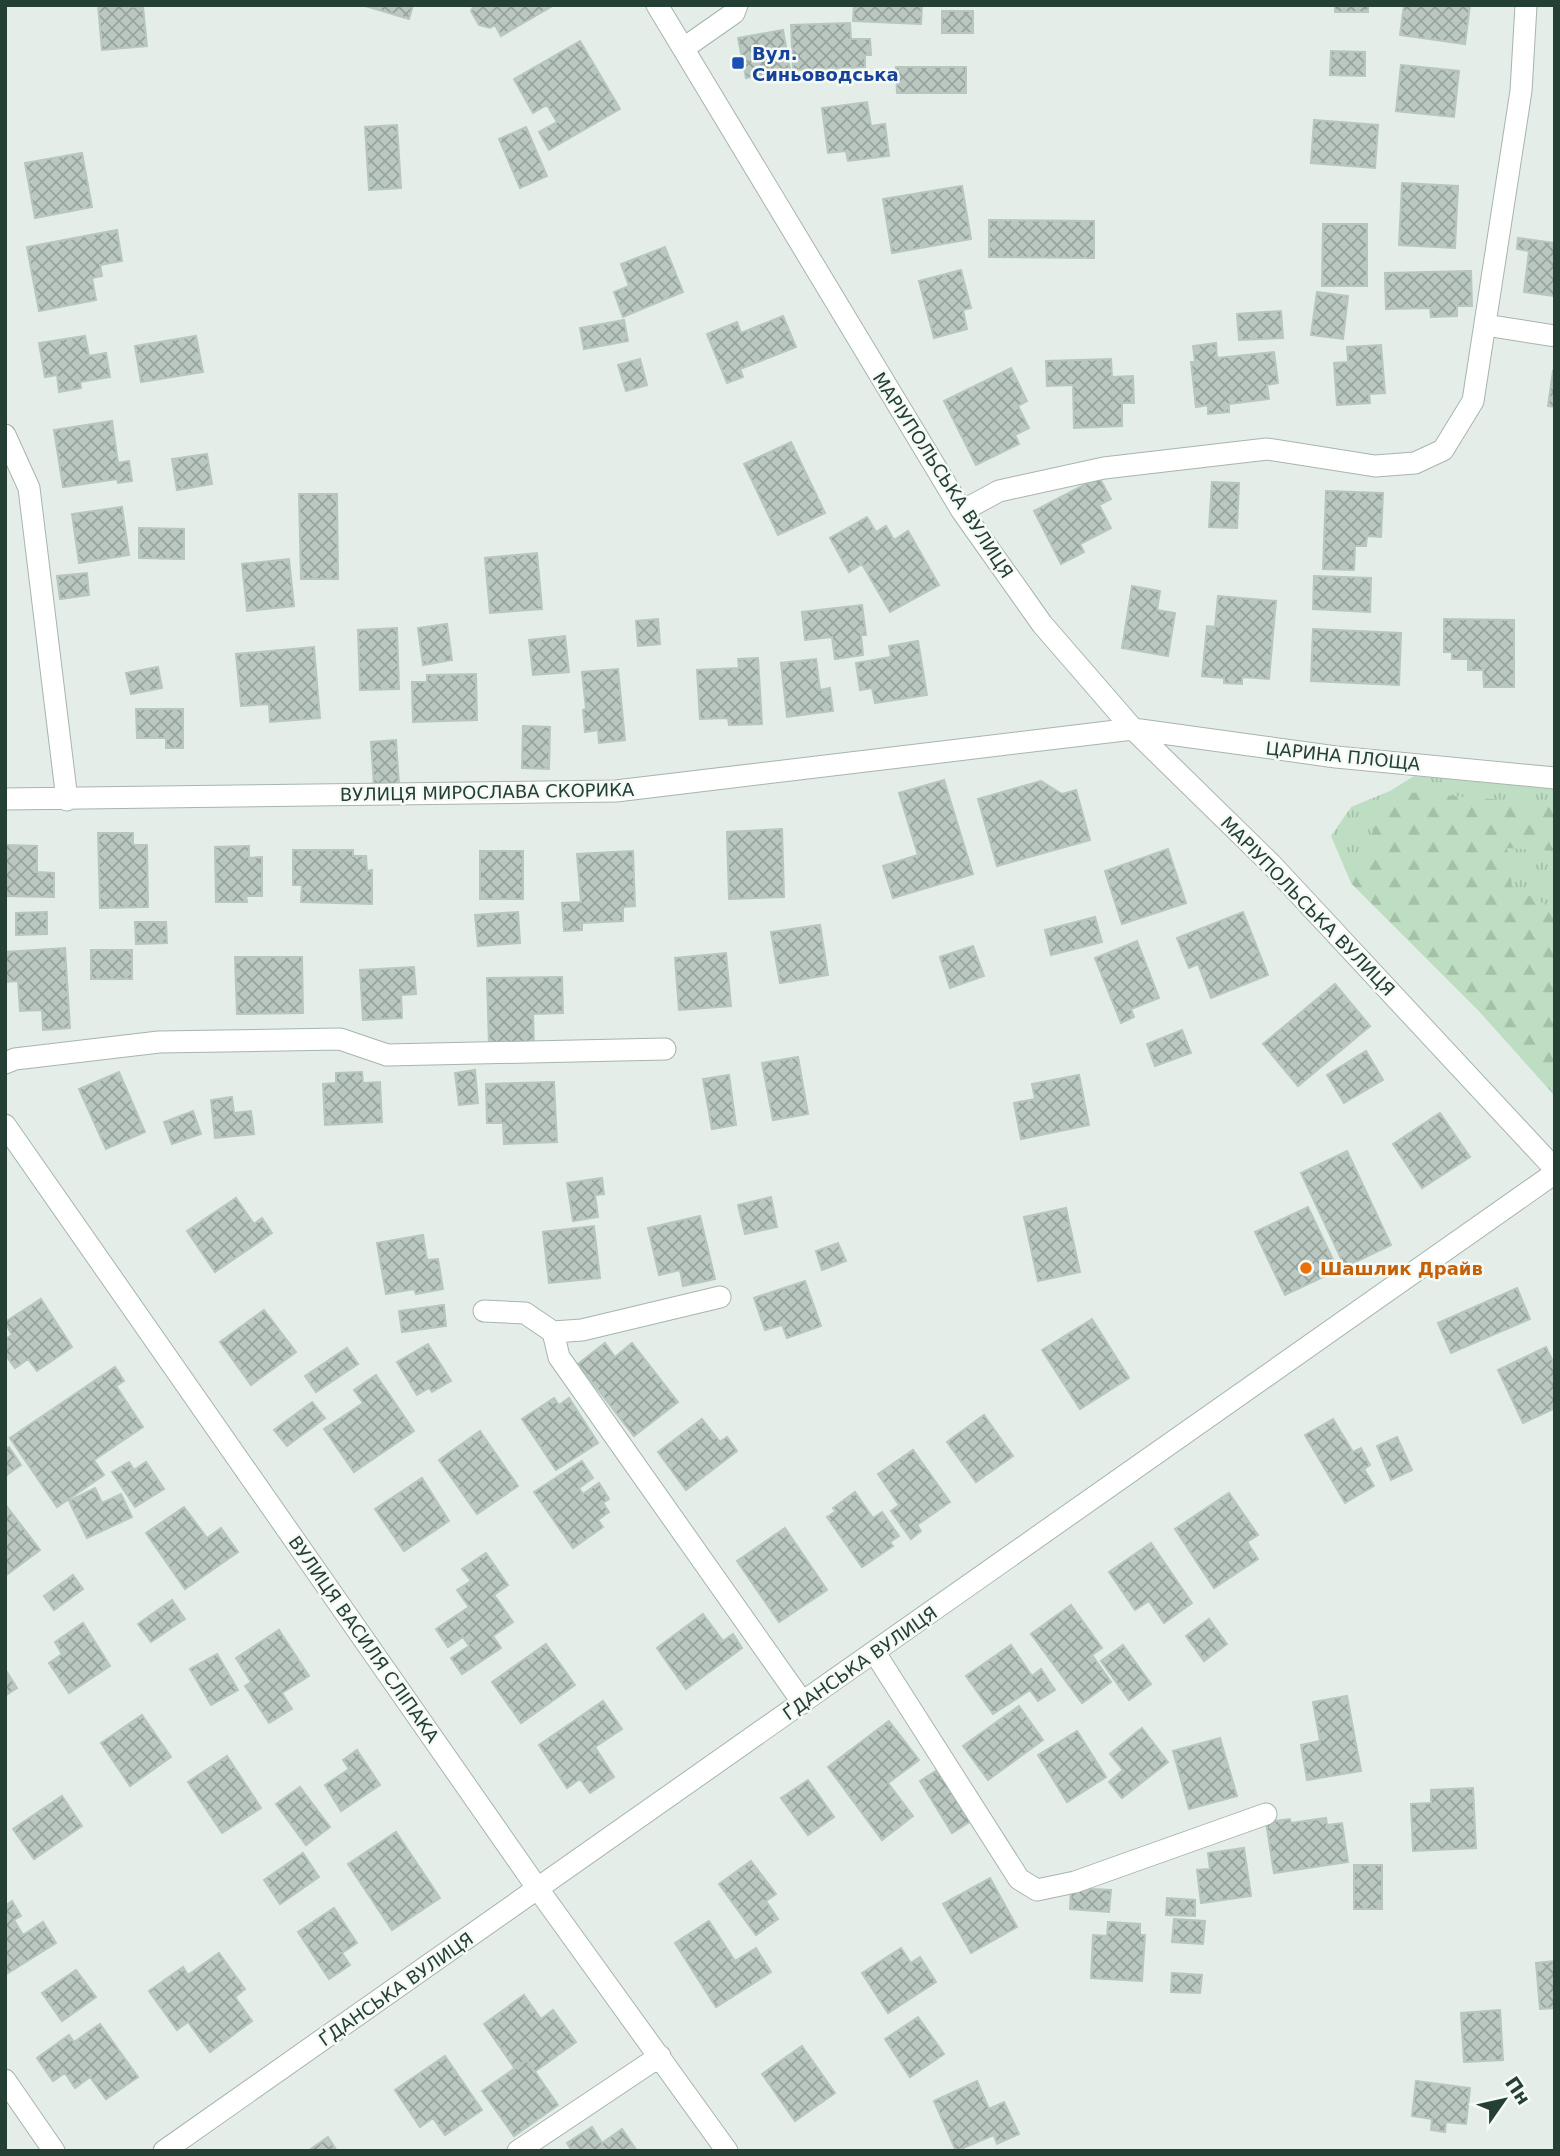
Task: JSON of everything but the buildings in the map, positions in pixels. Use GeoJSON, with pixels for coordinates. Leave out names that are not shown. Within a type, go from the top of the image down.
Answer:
{"type":"FeatureCollection","features":[{"type":"Feature","properties":{"kind":"street","name":"МАРІУПОЛЬСЬКА ВУЛИЦЯ"},"geometry":{"type":"LineString","coordinates":[[657,5],[962,511],[1042,624],[1133,729],[1271,864],[1555,1171]]}},
{"type":"Feature","properties":{"kind":"street"},"geometry":{"type":"LineString","coordinates":[[684,48],[734,13],[737,5]]}},
{"type":"Feature","properties":{"kind":"street"},"geometry":{"type":"LineString","coordinates":[[962,511],[999,491],[1104,468],[1267,449],[1375,466],[1415,463],[1443,450],[1473,401],[1521,91],[1526,5]]}},
{"type":"Feature","properties":{"kind":"street"},"geometry":{"type":"LineString","coordinates":[[1485,325],[1555,336]]}},
{"type":"Feature","properties":{"kind":"street"},"geometry":{"type":"LineString","coordinates":[[5,435],[29,488],[67,800]]}},
{"type":"Feature","properties":{"kind":"street","name":"ВУЛИЦЯ МИРОСЛАВА СКОРИКА"},"geometry":{"type":"LineString","coordinates":[[5,799],[616,791],[1133,729]]}},
{"type":"Feature","properties":{"kind":"street","name":"ЦАРИНА ПЛОЩА"},"geometry":{"type":"LineString","coordinates":[[1133,729],[1336,757],[1555,778]]}},
{"type":"Feature","properties":{"kind":"street"},"geometry":{"type":"LineString","coordinates":[[5,1063],[15,1059],[159,1042],[340,1039],[387,1055],[666,1049]]}},
{"type":"Feature","properties":{"kind":"street","name":"ВУЛИЦЯ ВАСИЛЯ СЛІПАКА"},"geometry":{"type":"LineString","coordinates":[[9,1139],[538,1889],[727,2151]]}},
{"type":"Feature","properties":{"kind":"street","name":"ҐДАНСЬКА ВУЛИЦЯ"},"geometry":{"type":"LineString","coordinates":[[164,2151],[1555,1171]]}},
{"type":"Feature","properties":{"kind":"street"},"geometry":{"type":"LineString","coordinates":[[484,1311],[525,1312],[553,1332],[582,1330],[720,1297]]}},
{"type":"Feature","properties":{"kind":"street"},"geometry":{"type":"LineString","coordinates":[[553,1332],[559,1357],[803,1703]]}},
{"type":"Feature","properties":{"kind":"street"},"geometry":{"type":"LineString","coordinates":[[874,1653],[1019,1880],[1037,1890],[1075,1882],[1266,1814]]}},
{"type":"Feature","properties":{"kind":"street"},"geometry":{"type":"LineString","coordinates":[[518,2151],[660,2056]]}},
{"type":"Feature","properties":{"kind":"street"},"geometry":{"type":"LineString","coordinates":[[5,2080],[54,2151]]}},
{"type":"Feature","properties":{"kind":"green space"},"geometry":{"type":"Polygon","coordinates":[[[1414,776],[1555,789],[1555,1096],[1479,1011],[1351,883],[1331,836],[1351,807],[1390,791],[1414,776]]]}},
{"type":"Feature","properties":{"kind":"green space"},"geometry":{"type":"Polygon","coordinates":[[[1390,791],[1555,804],[1555,851],[1507,848],[1512,886],[1555,910],[1555,1096],[1479,1011],[1351,883],[1390,791]]]}},
{"type":"Feature","properties":{"kind":"place","name":"Вул. Синьоводська"},"geometry":{"type":"Point","coordinates":[738,63]}},
{"type":"Feature","properties":{"kind":"place","name":"Шашлик Драйв"},"geometry":{"type":"Point","coordinates":[1306,1268]}}]}
